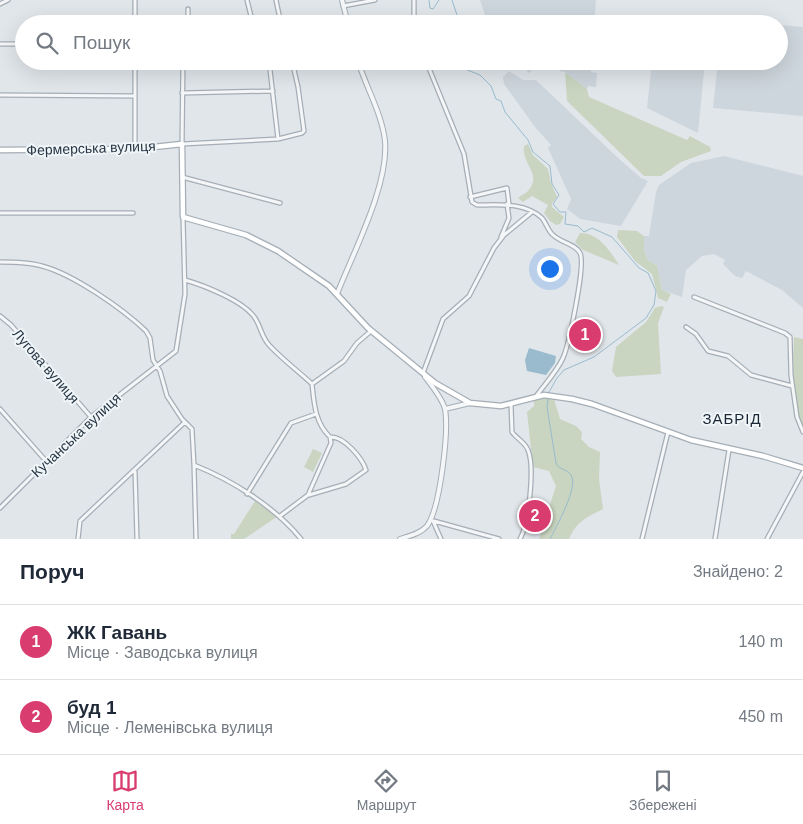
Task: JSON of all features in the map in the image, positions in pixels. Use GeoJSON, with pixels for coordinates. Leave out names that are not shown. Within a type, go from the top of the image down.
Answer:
{"type":"FeatureCollection","features":[{"type":"Feature","properties":{"kind":"main road"},"geometry":{"type":"LineString","coordinates":[[182,144],[183,217],[246,235],[267,244],[324,282],[337,294],[355,317],[371,331],[423,373],[449,392],[470,404],[490,406],[511,404],[545,394],[592,404],[668,432],[730,450],[763,456],[803,470]]}},
{"type":"Feature","properties":{"kind":"main road","name":"Фермерська вулиця"},"geometry":{"type":"LineString","coordinates":[[0,150],[135,149],[182,144]]}},
{"type":"Feature","properties":{"kind":"street"},"geometry":{"type":"LineString","coordinates":[[0,4],[8,0]]}},
{"type":"Feature","properties":{"kind":"street"},"geometry":{"type":"LineString","coordinates":[[135,0],[135,15]]}},
{"type":"Feature","properties":{"kind":"street"},"geometry":{"type":"LineString","coordinates":[[247,0],[251,15]]}},
{"type":"Feature","properties":{"kind":"street"},"geometry":{"type":"LineString","coordinates":[[276,0],[279,15]]}},
{"type":"Feature","properties":{"kind":"street"},"geometry":{"type":"LineString","coordinates":[[342,0],[346,15]]}},
{"type":"Feature","properties":{"kind":"street"},"geometry":{"type":"LineString","coordinates":[[343,6],[375,0]]}},
{"type":"Feature","properties":{"kind":"street"},"geometry":{"type":"LineString","coordinates":[[414,0],[414,15]]}},
{"type":"Feature","properties":{"kind":"street"},"geometry":{"type":"LineString","coordinates":[[188,9],[188,15]]}},
{"type":"Feature","properties":{"kind":"street"},"geometry":{"type":"LineString","coordinates":[[0,44],[15,44]]}},
{"type":"Feature","properties":{"kind":"street"},"geometry":{"type":"LineString","coordinates":[[135,70],[135,149]]}},
{"type":"Feature","properties":{"kind":"street"},"geometry":{"type":"LineString","coordinates":[[183,70],[182,144],[278,138],[302,133],[298,87],[294,70]]}},
{"type":"Feature","properties":{"kind":"street"},"geometry":{"type":"LineString","coordinates":[[270,70],[278,138]]}},
{"type":"Feature","properties":{"kind":"street"},"geometry":{"type":"LineString","coordinates":[[337,294],[371,208],[385,153],[380,121],[361,70]]}},
{"type":"Feature","properties":{"kind":"street"},"geometry":{"type":"LineString","coordinates":[[430,70],[464,154],[472,202],[477,205],[508,204],[532,211],[543,219],[553,236],[578,250],[582,262],[564,354],[537,395]]}},
{"type":"Feature","properties":{"kind":"street"},"geometry":{"type":"LineString","coordinates":[[182,93],[273,91]]}},
{"type":"Feature","properties":{"kind":"street"},"geometry":{"type":"LineString","coordinates":[[0,95],[135,96]]}},
{"type":"Feature","properties":{"kind":"street"},"geometry":{"type":"LineString","coordinates":[[182,177],[280,203]]}},
{"type":"Feature","properties":{"kind":"street"},"geometry":{"type":"LineString","coordinates":[[400,539],[421,531],[432,520],[444,456],[445,409],[423,373],[443,319],[469,296],[508,223],[507,188],[470,197]]}},
{"type":"Feature","properties":{"kind":"street"},"geometry":{"type":"LineString","coordinates":[[494,248],[504,236],[532,211]]}},
{"type":"Feature","properties":{"kind":"street"},"geometry":{"type":"LineString","coordinates":[[0,213],[132,213]]}},
{"type":"Feature","properties":{"kind":"street","name":"Кучанська вулиця"},"geometry":{"type":"LineString","coordinates":[[1,505],[91,417],[177,349],[185,280],[183,217]]}},
{"type":"Feature","properties":{"kind":"street"},"geometry":{"type":"LineString","coordinates":[[0,262],[20,262],[44,267],[74,281],[115,307],[149,334],[156,365],[167,396],[192,429],[196,539]]}},
{"type":"Feature","properties":{"kind":"street"},"geometry":{"type":"LineString","coordinates":[[185,280],[204,285],[250,312],[257,320],[262,337],[312,384],[316,414],[325,432],[330,437],[331,443],[308,495]]}},
{"type":"Feature","properties":{"kind":"street"},"geometry":{"type":"LineString","coordinates":[[694,297],[790,337],[792,386],[797,417],[803,432]]}},
{"type":"Feature","properties":{"kind":"street","name":"Лугова вулиця"},"geometry":{"type":"LineString","coordinates":[[0,316],[11,325],[91,417]]}},
{"type":"Feature","properties":{"kind":"street"},"geometry":{"type":"LineString","coordinates":[[686,327],[691,329],[708,351],[728,356],[751,375],[792,386]]}},
{"type":"Feature","properties":{"kind":"street"},"geometry":{"type":"LineString","coordinates":[[312,384],[344,361],[357,343],[371,331]]}},
{"type":"Feature","properties":{"kind":"street"},"geometry":{"type":"LineString","coordinates":[[445,409],[470,404]]}},
{"type":"Feature","properties":{"kind":"street"},"geometry":{"type":"LineString","coordinates":[[511,404],[512,432],[527,448],[530,466],[527,516],[520,539]]}},
{"type":"Feature","properties":{"kind":"street"},"geometry":{"type":"LineString","coordinates":[[0,409],[46,461]]}},
{"type":"Feature","properties":{"kind":"street"},"geometry":{"type":"LineString","coordinates":[[247,494],[291,423],[316,414]]}},
{"type":"Feature","properties":{"kind":"street"},"geometry":{"type":"LineString","coordinates":[[78,539],[80,521],[185,422]]}},
{"type":"Feature","properties":{"kind":"street"},"geometry":{"type":"LineString","coordinates":[[642,539],[668,432]]}},
{"type":"Feature","properties":{"kind":"street"},"geometry":{"type":"LineString","coordinates":[[280,516],[308,495],[346,484],[366,470],[352,450],[339,438],[330,437]]}},
{"type":"Feature","properties":{"kind":"street"},"geometry":{"type":"LineString","coordinates":[[715,539],[730,450]]}},
{"type":"Feature","properties":{"kind":"street"},"geometry":{"type":"LineString","coordinates":[[194,465],[247,494],[280,516],[301,539]]}},
{"type":"Feature","properties":{"kind":"street"},"geometry":{"type":"LineString","coordinates":[[134,470],[137,539]]}},
{"type":"Feature","properties":{"kind":"street"},"geometry":{"type":"LineString","coordinates":[[767,539],[803,470]]}},
{"type":"Feature","properties":{"kind":"street"},"geometry":{"type":"LineString","coordinates":[[432,520],[441,539]]}},
{"type":"Feature","properties":{"kind":"street"},"geometry":{"type":"LineString","coordinates":[[432,520],[499,539]]}},
{"type":"Feature","properties":{"kind":"shaded area"},"geometry":{"type":"Polygon","coordinates":[[[480,0],[596,0],[595,15],[485,15],[480,0]]]}},
{"type":"Feature","properties":{"kind":"shaded area"},"geometry":{"type":"Polygon","coordinates":[[[788,26],[803,27],[803,116],[713,108],[717,70],[788,70],[788,26]]]}},
{"type":"Feature","properties":{"kind":"shaded area"},"geometry":{"type":"Polygon","coordinates":[[[591,70],[591,72],[597,73],[596,87],[588,86],[587,89],[565,72],[560,71],[591,70]]]}},
{"type":"Feature","properties":{"kind":"shaded area"},"geometry":{"type":"Polygon","coordinates":[[[651,70],[704,70],[698,133],[647,108],[651,70]]]}},
{"type":"Feature","properties":{"kind":"shaded area"},"geometry":{"type":"Polygon","coordinates":[[[509,71],[523,80],[536,80],[617,157],[641,178],[648,181],[621,226],[580,219],[567,209],[571,199],[548,148],[551,145],[535,127],[504,84],[503,77],[509,71]]]}},
{"type":"Feature","properties":{"kind":"shaded area"},"geometry":{"type":"Polygon","coordinates":[[[724,156],[803,176],[803,308],[782,290],[746,271],[742,278],[735,276],[723,264],[725,260],[714,254],[702,256],[686,270],[682,297],[662,290],[657,265],[648,261],[644,250],[644,236],[649,236],[656,192],[659,185],[691,163],[724,156]]]}},
{"type":"Feature","properties":{"kind":"green space"},"geometry":{"type":"Polygon","coordinates":[[[565,72],[587,89],[589,97],[687,140],[690,136],[710,147],[711,151],[681,162],[661,176],[644,176],[567,101],[565,72]]]}},
{"type":"Feature","properties":{"kind":"green space"},"geometry":{"type":"Polygon","coordinates":[[[528,144],[533,155],[548,169],[557,197],[552,203],[552,207],[564,217],[560,224],[556,225],[550,221],[544,213],[548,205],[532,196],[523,202],[518,198],[528,191],[532,185],[533,174],[524,152],[524,146],[528,144]]]}},
{"type":"Feature","properties":{"kind":"green space"},"geometry":{"type":"Polygon","coordinates":[[[618,230],[637,231],[644,236],[644,250],[648,261],[657,265],[662,290],[671,294],[667,302],[658,298],[652,274],[635,261],[617,237],[618,230]]]}},
{"type":"Feature","properties":{"kind":"green space"},"geometry":{"type":"Polygon","coordinates":[[[580,233],[598,239],[619,265],[583,250],[575,242],[580,233]]]}},
{"type":"Feature","properties":{"kind":"green space"},"geometry":{"type":"Polygon","coordinates":[[[664,307],[658,323],[661,374],[616,377],[612,371],[616,347],[646,322],[655,308],[664,307]]]}},
{"type":"Feature","properties":{"kind":"green space"},"geometry":{"type":"Polygon","coordinates":[[[794,337],[803,339],[803,428],[796,406],[793,372],[794,337]]]}},
{"type":"Feature","properties":{"kind":"green space"},"geometry":{"type":"Polygon","coordinates":[[[540,397],[554,399],[560,419],[576,426],[582,432],[581,439],[589,447],[600,452],[599,479],[603,509],[579,524],[569,539],[539,539],[556,486],[549,471],[533,467],[527,412],[534,406],[534,399],[540,397]]]}},
{"type":"Feature","properties":{"kind":"green space"},"geometry":{"type":"Polygon","coordinates":[[[313,449],[322,453],[313,472],[304,467],[313,449]]]}},
{"type":"Feature","properties":{"kind":"green space"},"geometry":{"type":"Polygon","coordinates":[[[255,501],[278,516],[244,539],[231,539],[231,534],[234,534],[255,501]]]}},
{"type":"Feature","properties":{"kind":"water"},"geometry":{"type":"Polygon","coordinates":[[[529,348],[556,356],[555,363],[546,375],[527,371],[525,360],[529,348]]]}},
{"type":"Feature","properties":{"kind":"waterway"},"geometry":{"type":"LineString","coordinates":[[429,0],[430,8],[433,9],[439,0]]}},
{"type":"Feature","properties":{"kind":"waterway"},"geometry":{"type":"LineString","coordinates":[[452,0],[457,15]]}},
{"type":"Feature","properties":{"kind":"waterway"},"geometry":{"type":"LineString","coordinates":[[468,70],[480,75],[491,86],[496,99],[501,101],[505,112],[528,140],[533,152],[550,166],[552,184],[559,195],[553,204],[560,212],[566,212],[565,224],[578,226],[584,232],[592,228],[612,237],[639,268],[648,273],[656,291],[654,305],[646,318],[594,357],[564,370],[549,392],[547,407],[556,463],[571,475],[573,481],[566,507],[550,539]]}},
{"type":"Feature","properties":{"kind":"place","name":"ЖК Гавань"},"geometry":{"type":"Point","coordinates":[585,335]}},
{"type":"Feature","properties":{"kind":"place","name":"буд 1"},"geometry":{"type":"Point","coordinates":[535,516]}},
{"type":"Feature","properties":{"kind":"district","name":"ЗАБРІД"},"geometry":{"type":"Point","coordinates":[732,419]}}]}
